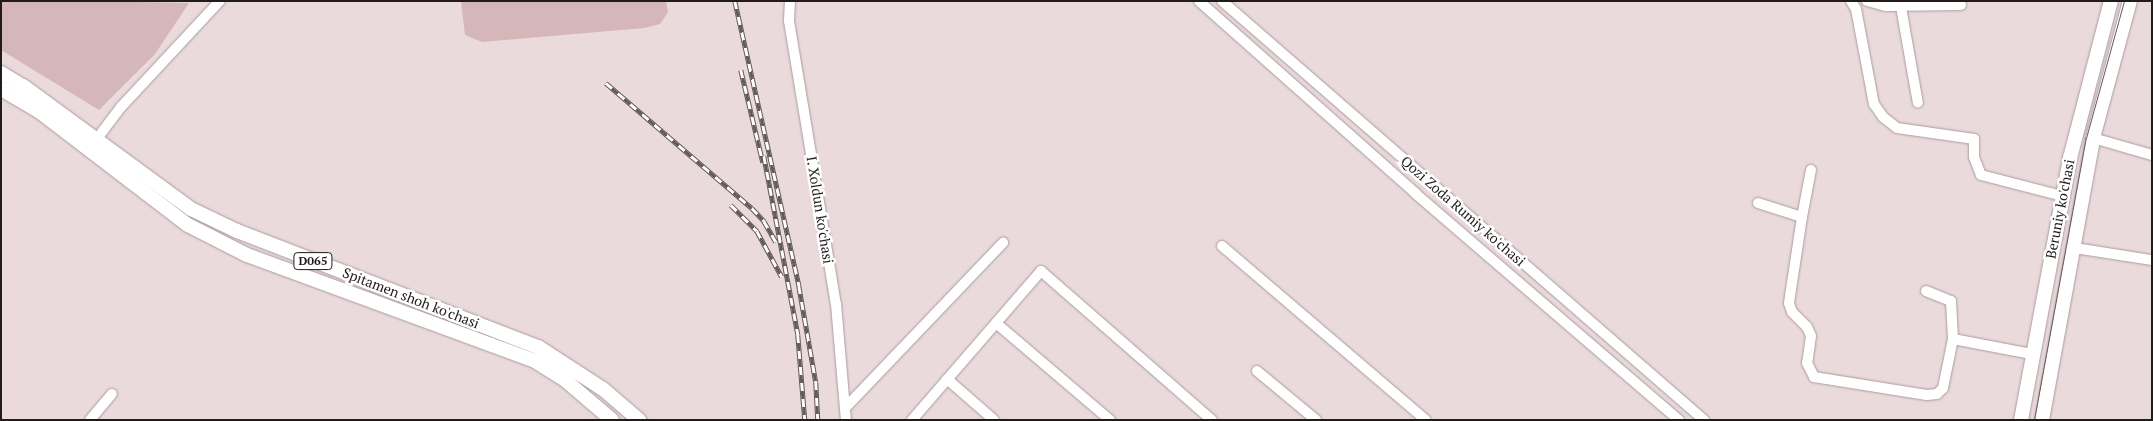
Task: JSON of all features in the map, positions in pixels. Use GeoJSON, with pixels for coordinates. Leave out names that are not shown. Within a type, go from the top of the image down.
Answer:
{"type":"FeatureCollection","features":[{"type":"Feature","properties":{"kind":"main road","name":"Beruniy ko'chasi"},"geometry":{"type":"LineString","coordinates":[[2021,420],[2062,196],[2111,1]]}},
{"type":"Feature","properties":{"kind":"main road","name":"Beruniy ko'chasi"},"geometry":{"type":"LineString","coordinates":[[2042,420],[2093,138],[2130,1]]}},
{"type":"Feature","properties":{"kind":"main road","name":"Spitamen shoh ko'chasi"},"geometry":{"type":"LineString","coordinates":[[1,73],[191,209],[237,231],[538,347],[603,388],[639,420]]}},
{"type":"Feature","properties":{"kind":"main road","name":"Spitamen shoh ko'chasi"},"geometry":{"type":"LineString","coordinates":[[1,89],[40,112],[188,224],[247,255],[535,361],[564,380],[612,420]]}},
{"type":"Feature","properties":{"kind":"street"},"geometry":{"type":"LineString","coordinates":[[96,140],[121,107],[220,1]]}},
{"type":"Feature","properties":{"kind":"street","name":"Qozi Zoda Rumiy ko'chasi"},"geometry":{"type":"LineString","coordinates":[[1199,1],[1416,194],[1679,420]]}},
{"type":"Feature","properties":{"kind":"street","name":"Qozi Zoda Rumiy ko'chasi"},"geometry":{"type":"LineString","coordinates":[[1222,1],[1704,420]]}},
{"type":"Feature","properties":{"kind":"street"},"geometry":{"type":"LineString","coordinates":[[1850,1],[1856,9],[1874,104],[1883,117],[1897,128],[1974,139],[1974,157],[1981,175],[2062,196]]}},
{"type":"Feature","properties":{"kind":"street"},"geometry":{"type":"LineString","coordinates":[[1867,1],[1901,7],[1960,5]]}},
{"type":"Feature","properties":{"kind":"street","name":"I. Xoldun ko'chasi"},"geometry":{"type":"LineString","coordinates":[[791,4],[788,21],[836,304],[848,406],[846,420]]}},
{"type":"Feature","properties":{"kind":"street"},"geometry":{"type":"LineString","coordinates":[[1901,7],[1918,103]]}},
{"type":"Feature","properties":{"kind":"street"},"geometry":{"type":"LineString","coordinates":[[2093,138],[2152,154]]}},
{"type":"Feature","properties":{"kind":"street"},"geometry":{"type":"LineString","coordinates":[[1811,170],[1789,303],[1792,312],[1807,327],[1810,336],[1807,363],[1814,378],[1928,395],[1937,394],[1943,388],[1953,339],[1952,301],[1926,291]]}},
{"type":"Feature","properties":{"kind":"street"},"geometry":{"type":"LineString","coordinates":[[1758,203],[1802,217]]}},
{"type":"Feature","properties":{"kind":"street"},"geometry":{"type":"LineString","coordinates":[[848,406],[1003,243]]}},
{"type":"Feature","properties":{"kind":"street"},"geometry":{"type":"LineString","coordinates":[[1222,246],[1426,420]]}},
{"type":"Feature","properties":{"kind":"street"},"geometry":{"type":"LineString","coordinates":[[2074,248],[2152,260]]}},
{"type":"Feature","properties":{"kind":"street"},"geometry":{"type":"LineString","coordinates":[[912,420],[1041,271],[1212,420]]}},
{"type":"Feature","properties":{"kind":"street"},"geometry":{"type":"LineString","coordinates":[[996,323],[1110,420]]}},
{"type":"Feature","properties":{"kind":"street"},"geometry":{"type":"LineString","coordinates":[[1953,339],[2032,354]]}},
{"type":"Feature","properties":{"kind":"street"},"geometry":{"type":"LineString","coordinates":[[1257,371],[1316,420]]}},
{"type":"Feature","properties":{"kind":"street"},"geometry":{"type":"LineString","coordinates":[[947,379],[994,420]]}},
{"type":"Feature","properties":{"kind":"street"},"geometry":{"type":"LineString","coordinates":[[90,420],[112,394]]}},
{"type":"Feature","properties":{"kind":"shaded area"},"geometry":{"type":"Polygon","coordinates":[[[1,1],[189,3],[155,54],[99,110],[1,50],[1,1]]]}},
{"type":"Feature","properties":{"kind":"shaded area"},"geometry":{"type":"Polygon","coordinates":[[[461,1],[666,1],[668,12],[660,24],[644,28],[482,42],[465,35],[461,1]]]}},
{"type":"Feature","properties":{"kind":"tram line"},"geometry":{"type":"LineString","coordinates":[[2034,420],[2086,138],[2124,1]]}},
{"type":"Feature","properties":{"kind":"railway"},"geometry":{"type":"LineString","coordinates":[[735,1],[799,286],[816,382],[818,420]]}},
{"type":"Feature","properties":{"kind":"railway"},"geometry":{"type":"LineString","coordinates":[[741,70],[763,162]]}},
{"type":"Feature","properties":{"kind":"railway"},"geometry":{"type":"LineString","coordinates":[[606,83],[752,208],[764,221],[776,242]]}},
{"type":"Feature","properties":{"kind":"railway"},"geometry":{"type":"LineString","coordinates":[[764,156],[798,335],[805,420]]}},
{"type":"Feature","properties":{"kind":"railway"},"geometry":{"type":"LineString","coordinates":[[731,205],[757,231],[782,277]]}}]}
